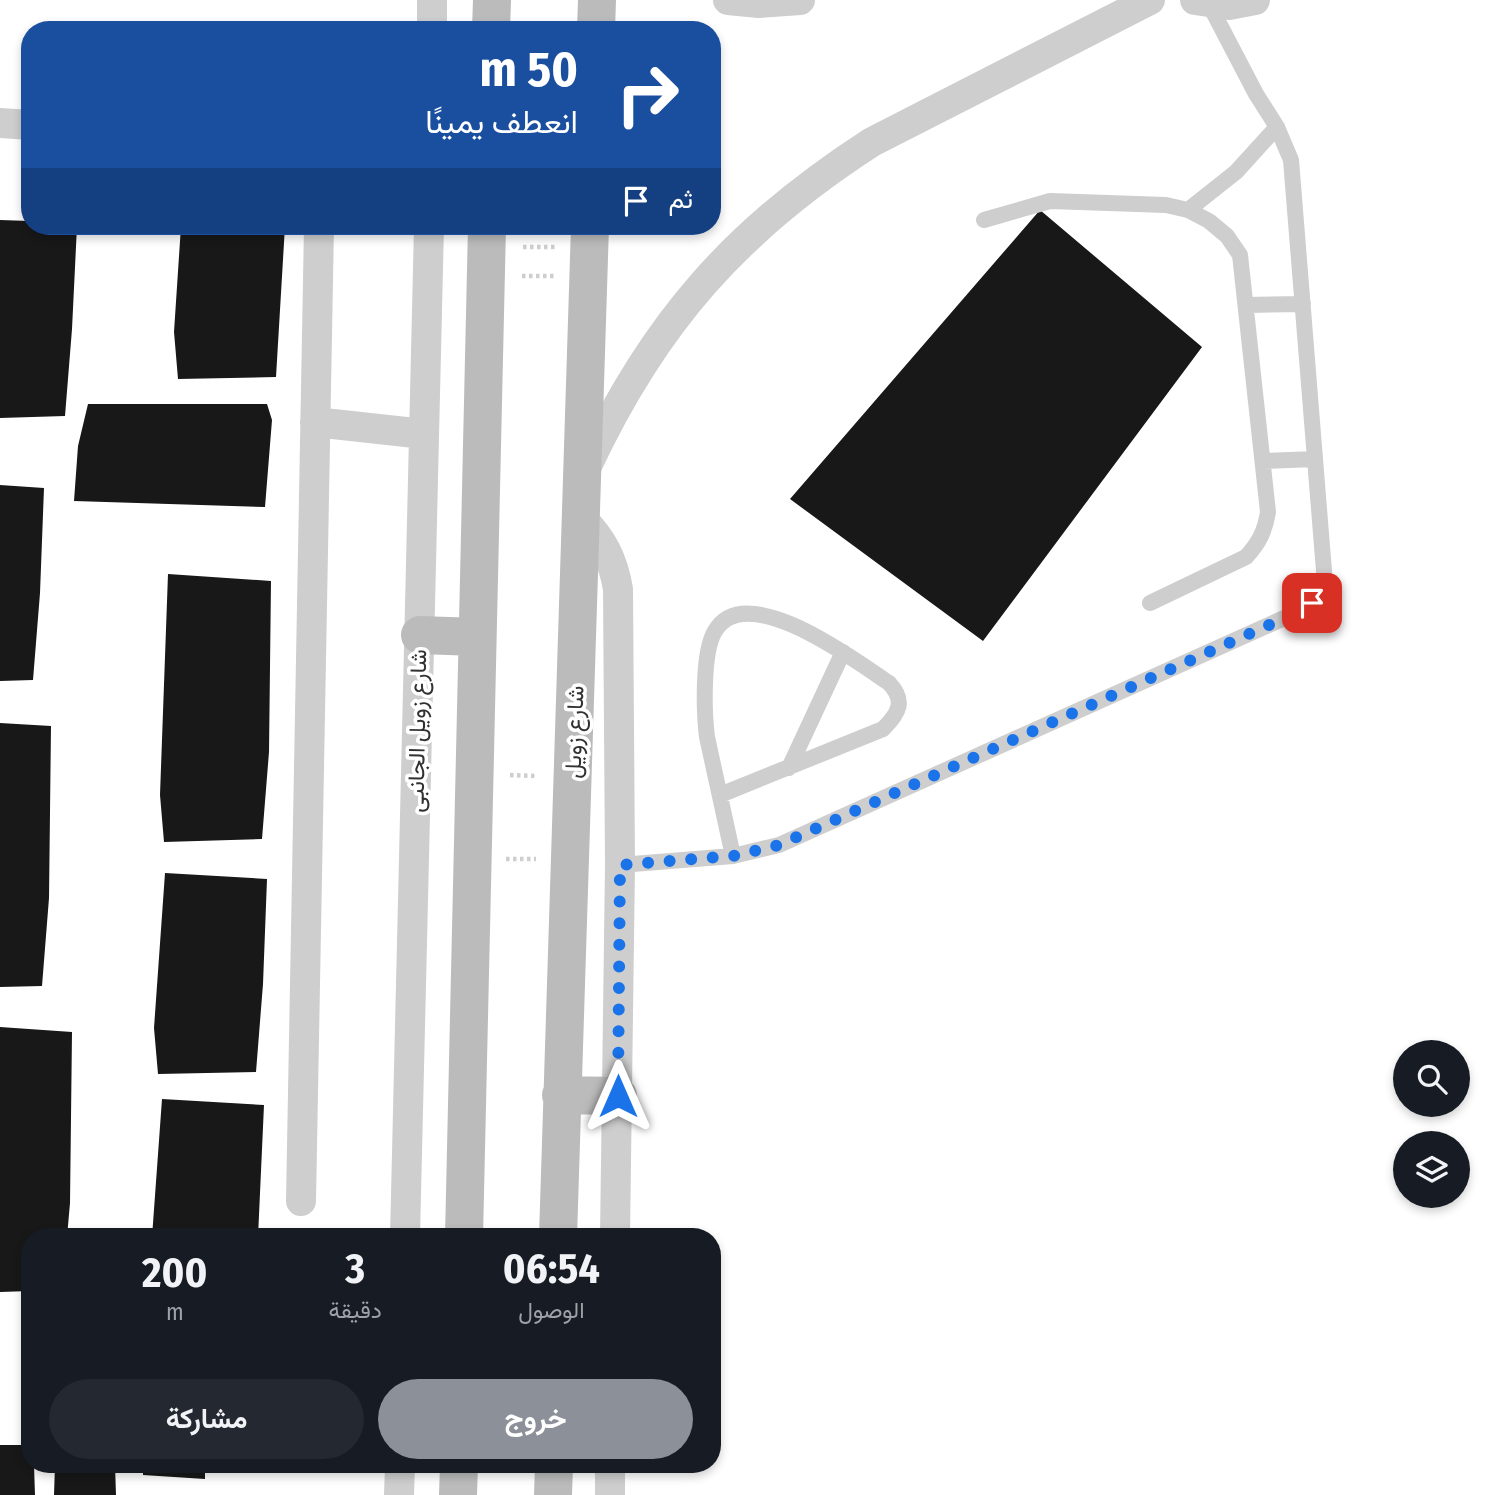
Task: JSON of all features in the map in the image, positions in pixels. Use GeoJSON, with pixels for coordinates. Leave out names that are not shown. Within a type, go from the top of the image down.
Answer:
{"type":"FeatureCollection","features":[{"type":"Feature","properties":{"kind":"main road"},"geometry":{"type":"LineString","coordinates":[[491,21],[492,0]]}},
{"type":"Feature","properties":{"kind":"main road"},"geometry":{"type":"LineString","coordinates":[[596,21],[597,0]]}},
{"type":"Feature","properties":{"kind":"main road"},"geometry":{"type":"LineString","coordinates":[[464,1228],[487,250]]}},
{"type":"Feature","properties":{"kind":"main road","name":"شارع زويل"},"geometry":{"type":"LineString","coordinates":[[558,1228],[589,250]]}},
{"type":"Feature","properties":{"kind":"main road"},"geometry":{"type":"LineString","coordinates":[[420,635],[477,638]]}},
{"type":"Feature","properties":{"kind":"main road"},"geometry":{"type":"LineString","coordinates":[[561,1095],[618,1096]]}},
{"type":"Feature","properties":{"kind":"main road"},"geometry":{"type":"LineString","coordinates":[[458,1495],[459,1473]]}},
{"type":"Feature","properties":{"kind":"main road"},"geometry":{"type":"LineString","coordinates":[[553,1495],[554,1473]]}},
{"type":"Feature","properties":{"kind":"street"},"geometry":{"type":"LineString","coordinates":[[432,0],[432,21]]}},
{"type":"Feature","properties":{"kind":"street"},"geometry":{"type":"LineString","coordinates":[[729,0],[759,3],[800,0]]}},
{"type":"Feature","properties":{"kind":"street"},"geometry":{"type":"LineString","coordinates":[[582,474],[637,369],[672,321],[726,258],[789,200],[872,142],[1150,0]]}},
{"type":"Feature","properties":{"kind":"street"},"geometry":{"type":"LineString","coordinates":[[1202,2],[1229,5],[1255,0]]}},
{"type":"Feature","properties":{"kind":"street"},"geometry":{"type":"LineString","coordinates":[[0,123],[21,124]]}},
{"type":"Feature","properties":{"kind":"street"},"geometry":{"type":"LineString","coordinates":[[301,1201],[319,235]]}},
{"type":"Feature","properties":{"kind":"street","name":"شارع زويل الجانبى"},"geometry":{"type":"LineString","coordinates":[[405,1228],[429,235]]}},
{"type":"Feature","properties":{"kind":"street"},"geometry":{"type":"LineString","coordinates":[[316,422],[424,434]]}},
{"type":"Feature","properties":{"kind":"street"},"geometry":{"type":"LineString","coordinates":[[581,518],[602,542],[610,556],[618,589],[620,865],[615,1228]]}},
{"type":"Feature","properties":{"kind":"street"},"geometry":{"type":"LineString","coordinates":[[399,1495],[400,1473]]}},
{"type":"Feature","properties":{"kind":"street"},"geometry":{"type":"LineString","coordinates":[[610,1473],[610,1495]]}},
{"type":"Feature","properties":{"kind":"lane"},"geometry":{"type":"LineString","coordinates":[[620,865],[733,856],[779,845],[1303,610],[1320,594],[1324,583],[1291,160],[1277,127],[1202,2]]}},
{"type":"Feature","properties":{"kind":"lane"},"geometry":{"type":"LineString","coordinates":[[1188,210],[1236,172],[1277,127]]}},
{"type":"Feature","properties":{"kind":"lane"},"geometry":{"type":"LineString","coordinates":[[984,220],[1050,201],[1166,205],[1188,210],[1209,221],[1227,236],[1240,255],[1269,512],[1265,529],[1246,557],[1150,603]]}},
{"type":"Feature","properties":{"kind":"lane"},"geometry":{"type":"LineString","coordinates":[[1246,305],[1303,304]]}},
{"type":"Feature","properties":{"kind":"lane"},"geometry":{"type":"LineString","coordinates":[[1263,461],[1315,459]]}},
{"type":"Feature","properties":{"kind":"lane"},"geometry":{"type":"LineString","coordinates":[[720,795],[883,729],[893,718],[899,704],[898,692],[844,652],[784,621],[744,613],[722,623],[715,631],[710,644],[705,702],[707,737],[733,856]]}},
{"type":"Feature","properties":{"kind":"lane"},"geometry":{"type":"LineString","coordinates":[[789,768],[844,652]]}},
{"type":"Feature","properties":{"kind":"path"},"geometry":{"type":"LineString","coordinates":[[487,250],[589,250]]}},
{"type":"Feature","properties":{"kind":"path"},"geometry":{"type":"LineString","coordinates":[[487,250],[589,250]]}},
{"type":"Feature","properties":{"kind":"path"},"geometry":{"type":"LineString","coordinates":[[474,774],[573,778]]}},
{"type":"Feature","properties":{"kind":"path"},"geometry":{"type":"LineString","coordinates":[[474,858],[570,860]]}},
{"type":"Feature","properties":{"kind":"building"},"geometry":{"type":"Polygon","coordinates":[[[1040,210],[1202,347],[983,641],[790,499],[1040,210]]]}},
{"type":"Feature","properties":{"kind":"building"},"geometry":{"type":"Polygon","coordinates":[[[0,220],[21,221],[21,235],[77,235],[65,416],[0,418],[0,220]]]}},
{"type":"Feature","properties":{"kind":"building"},"geometry":{"type":"Polygon","coordinates":[[[180,235],[284,235],[276,377],[178,379],[174,332],[180,235]]]}},
{"type":"Feature","properties":{"kind":"building"},"geometry":{"type":"Polygon","coordinates":[[[88,404],[267,404],[272,420],[265,507],[74,501],[78,446],[88,404]]]}},
{"type":"Feature","properties":{"kind":"building"},"geometry":{"type":"Polygon","coordinates":[[[0,485],[44,488],[33,680],[0,681],[0,485]]]}},
{"type":"Feature","properties":{"kind":"building"},"geometry":{"type":"Polygon","coordinates":[[[168,574],[271,581],[269,752],[262,839],[164,842],[160,795],[168,574]]]}},
{"type":"Feature","properties":{"kind":"building"},"geometry":{"type":"Polygon","coordinates":[[[0,723],[51,726],[49,898],[42,986],[0,987],[0,723]]]}},
{"type":"Feature","properties":{"kind":"building"},"geometry":{"type":"Polygon","coordinates":[[[165,873],[267,879],[256,1072],[158,1074],[154,1028],[165,873]]]}},
{"type":"Feature","properties":{"kind":"building"},"geometry":{"type":"Polygon","coordinates":[[[0,1027],[72,1032],[68,1228],[21,1228],[21,1291],[0,1292],[0,1027]]]}},
{"type":"Feature","properties":{"kind":"building"},"geometry":{"type":"Polygon","coordinates":[[[162,1099],[264,1105],[258,1228],[153,1228],[162,1099]]]}},
{"type":"Feature","properties":{"kind":"building"},"geometry":{"type":"Polygon","coordinates":[[[0,1445],[21,1445],[21,1473],[34,1473],[35,1495],[0,1495],[0,1445]]]}},
{"type":"Feature","properties":{"kind":"building"},"geometry":{"type":"Polygon","coordinates":[[[55,1473],[115,1473],[116,1495],[54,1495],[55,1473]]]}},
{"type":"Feature","properties":{"kind":"building"},"geometry":{"type":"Polygon","coordinates":[[[205,1473],[205,1479],[143,1475],[205,1473]]]}},
{"type":"Feature","properties":{"kind":"route"},"geometry":{"type":"LineString","coordinates":[[618,1096],[620,865],[733,856],[779,845],[1303,610],[1312,603]]}}]}
